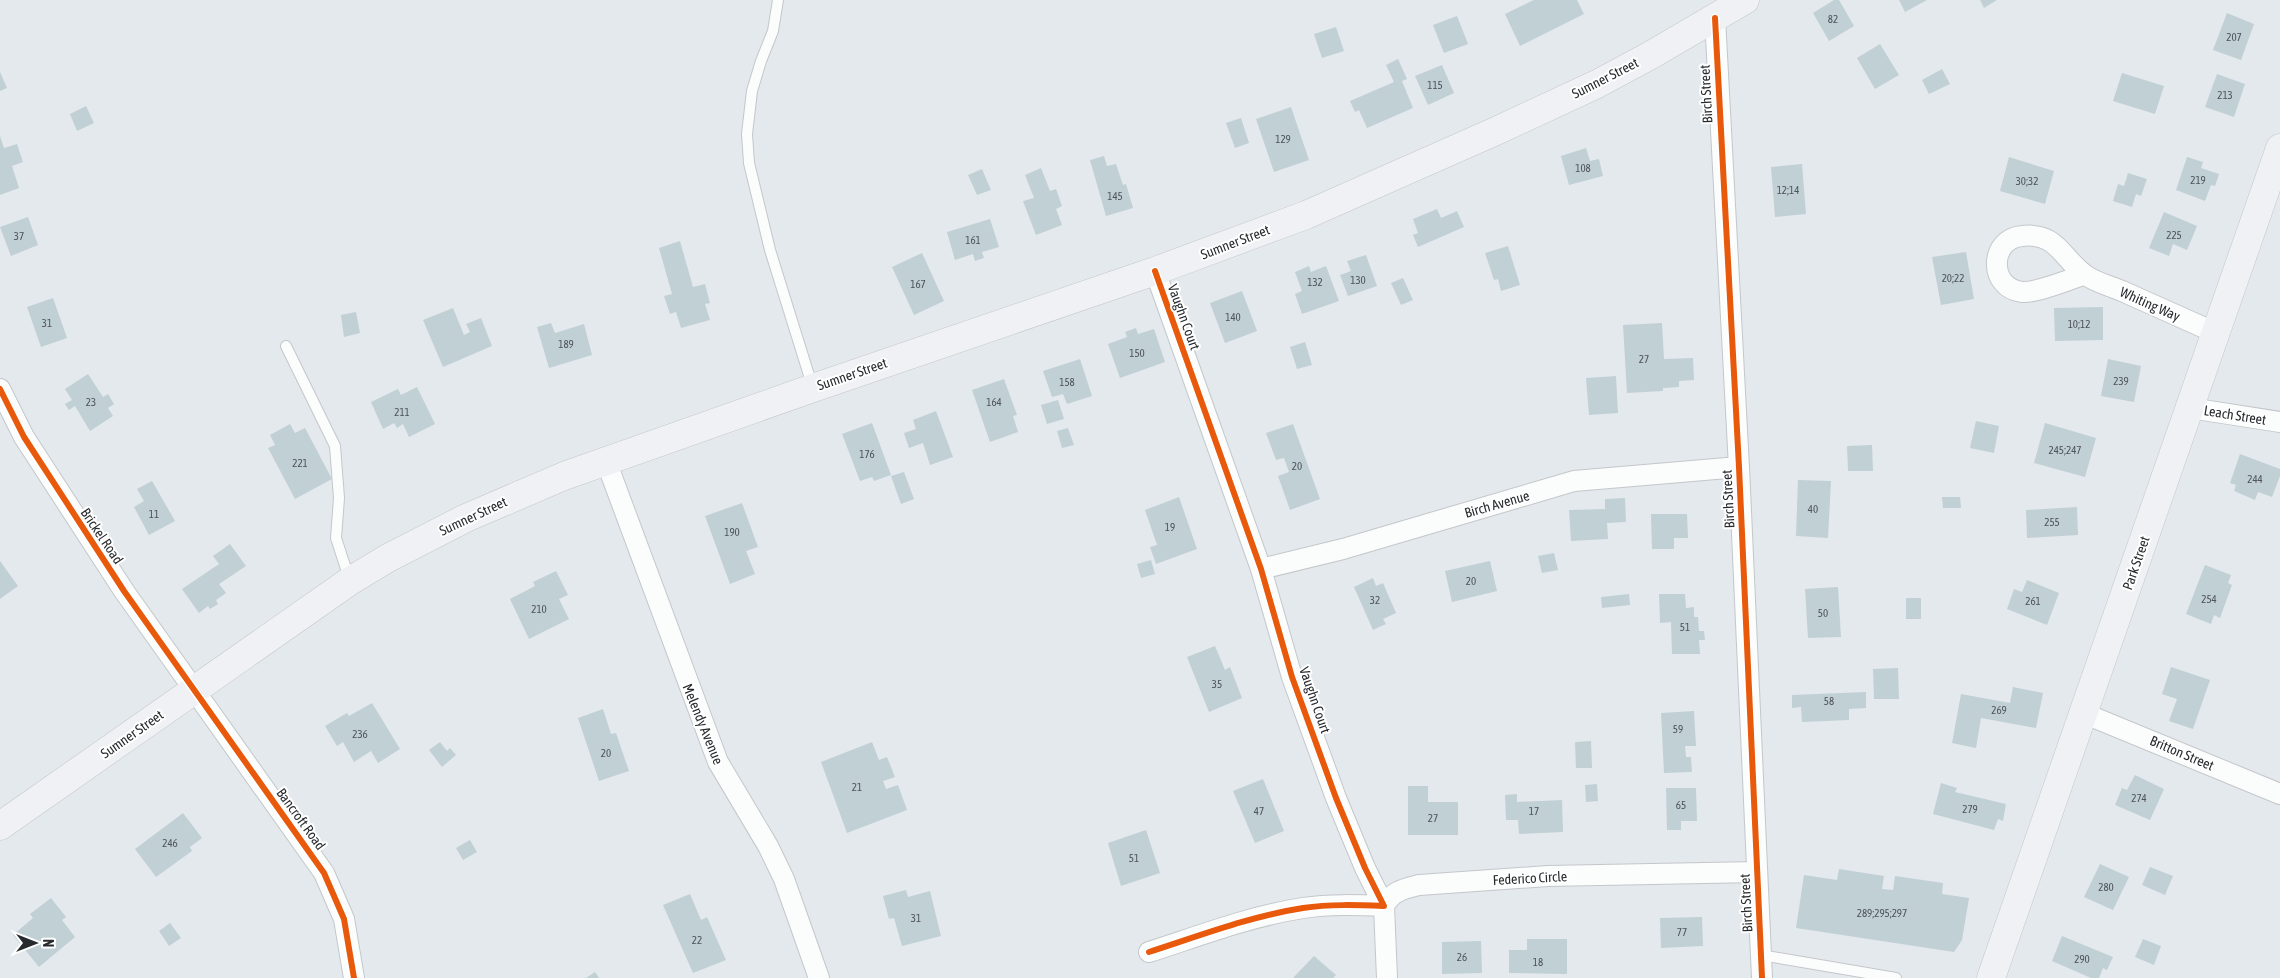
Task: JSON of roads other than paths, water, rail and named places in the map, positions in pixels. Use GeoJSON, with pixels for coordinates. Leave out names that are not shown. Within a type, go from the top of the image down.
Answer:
{"type":"FeatureCollection","features":[{"type":"Feature","properties":{"kind":"main road","name":"Sumner Street"},"geometry":{"type":"LineString","coordinates":[[0,826],[350,582],[395,554],[466,518],[606,461],[1154,271],[1306,215],[1496,131],[1605,80],[1745,0]]}},
{"type":"Feature","properties":{"kind":"main road","name":"Park Street"},"geometry":{"type":"LineString","coordinates":[[1991,978],[2280,148]]}},
{"type":"Feature","properties":{"kind":"street","name":"Birch Street"},"geometry":{"type":"LineString","coordinates":[[1715,18],[1739,467],[1762,978]]}},
{"type":"Feature","properties":{"kind":"street","name":"Vaughn Court"},"geometry":{"type":"LineString","coordinates":[[1154,271],[1261,569],[1292,677],[1336,798],[1365,868],[1384,906]]}},
{"type":"Feature","properties":{"kind":"street","name":"Whiting Way"},"geometry":{"type":"LineString","coordinates":[[2084,275],[2216,333]]}},
{"type":"Feature","properties":{"kind":"street","name":"Brickel Road"},"geometry":{"type":"LineString","coordinates":[[0,388],[24,437],[65,503],[193,691]]}},
{"type":"Feature","properties":{"kind":"street","name":"Leach Street"},"geometry":{"type":"LineString","coordinates":[[2190,408],[2280,422]]}},
{"type":"Feature","properties":{"kind":"street","name":"Melendy Avenue"},"geometry":{"type":"LineString","coordinates":[[606,461],[718,762],[772,854],[784,879],[819,978]]}},
{"type":"Feature","properties":{"kind":"street","name":"Birch Avenue"},"geometry":{"type":"LineString","coordinates":[[1261,569],[1343,549],[1574,481],[1739,467]]}},
{"type":"Feature","properties":{"kind":"street","name":"Bancroft Road"},"geometry":{"type":"LineString","coordinates":[[193,691],[324,873],[344,919],[354,978]]}},
{"type":"Feature","properties":{"kind":"street","name":"Britton Street"},"geometry":{"type":"LineString","coordinates":[[2084,713],[2280,794]]}},
{"type":"Feature","properties":{"kind":"street","name":"Federico Circle"},"geometry":{"type":"LineString","coordinates":[[1384,906],[1389,896],[1401,890],[1419,885],[1548,876],[1757,872]]}},
{"type":"Feature","properties":{"kind":"street"},"geometry":{"type":"LineString","coordinates":[[1149,952],[1254,919],[1303,908],[1345,905],[1384,906],[1387,978]]}},
{"type":"Feature","properties":{"kind":"lane"},"geometry":{"type":"LineString","coordinates":[[778,0],[773,31],[752,91],[747,134],[749,163],[770,250],[813,388]]}},
{"type":"Feature","properties":{"kind":"lane"},"geometry":{"type":"LineString","coordinates":[[286,346],[335,446],[339,498],[336,538],[350,582]]}},
{"type":"Feature","properties":{"kind":"lane"},"geometry":{"type":"LineString","coordinates":[[1761,955],[1896,978]]}}]}
